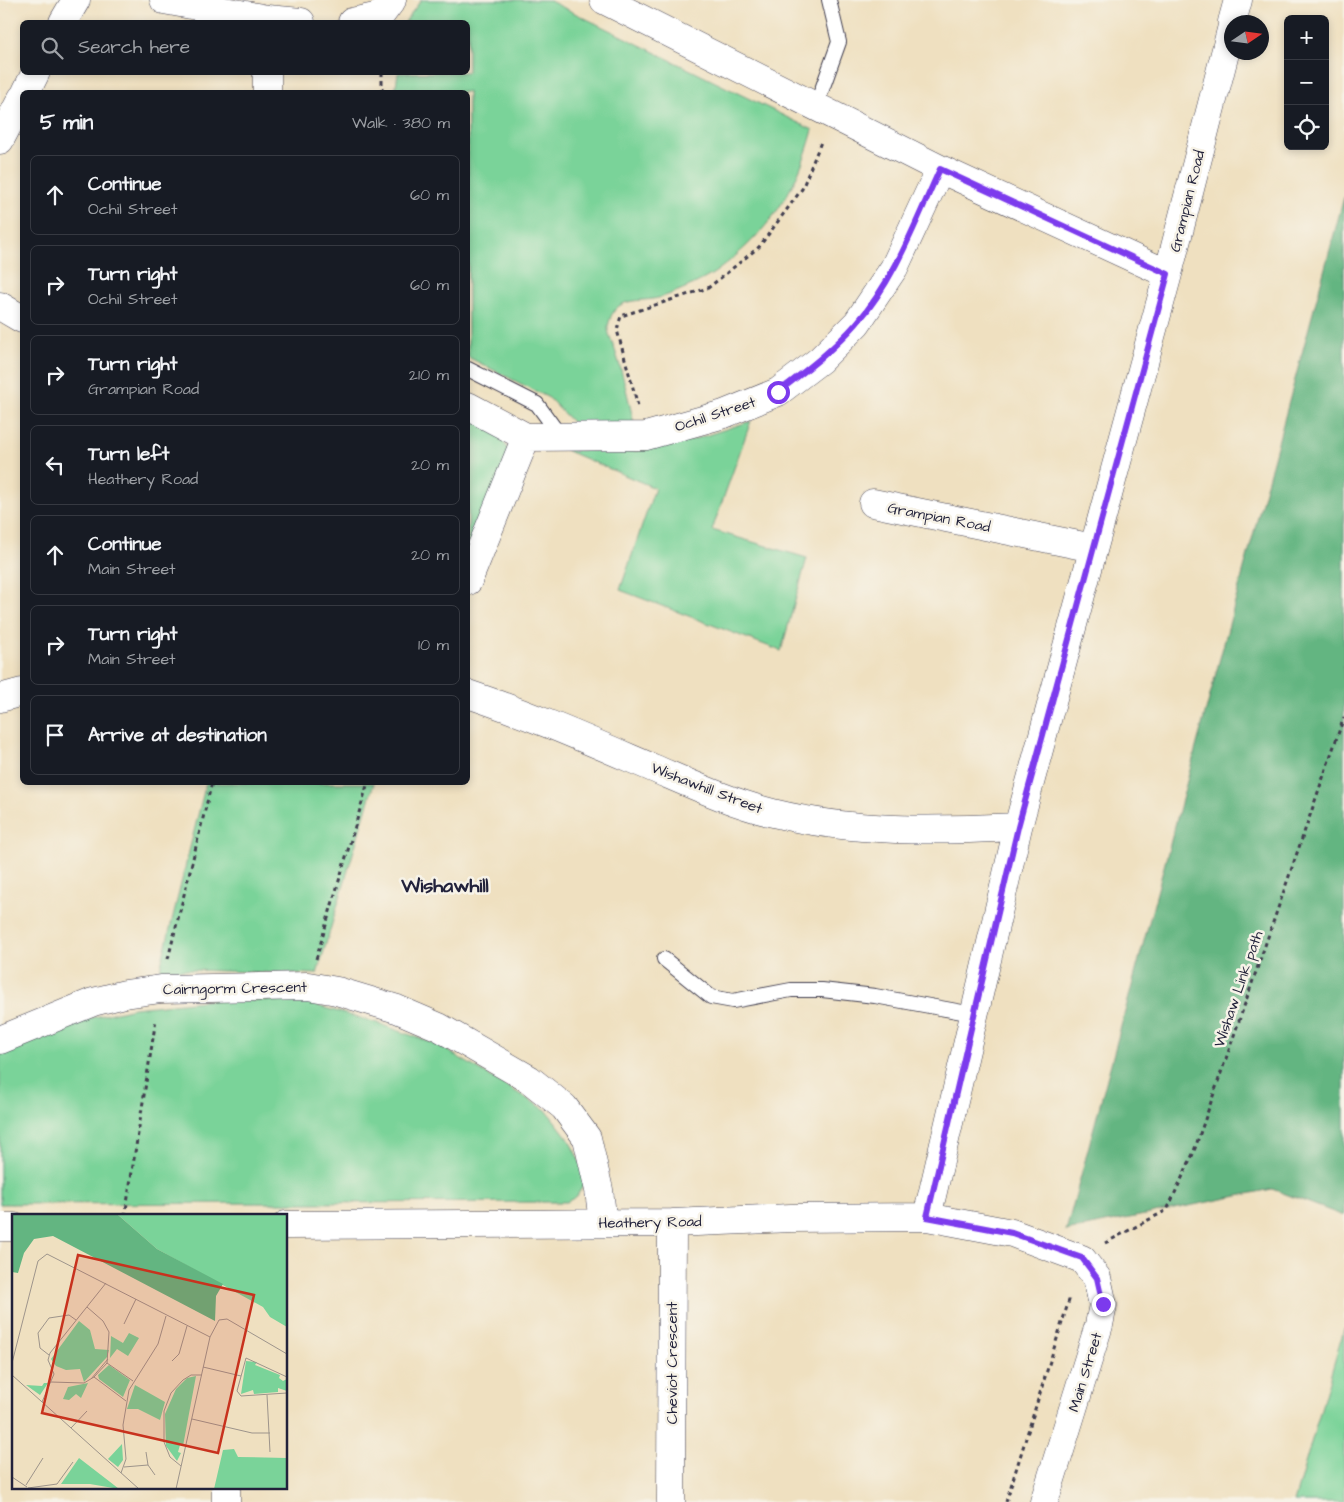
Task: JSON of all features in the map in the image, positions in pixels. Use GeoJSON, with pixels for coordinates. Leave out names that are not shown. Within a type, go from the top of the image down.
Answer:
{"type":"FeatureCollection","features":[{"type":"Feature","properties":{"kind":"street"},"geometry":{"type":"LineString","coordinates":[[64,20],[76,0]]}},
{"type":"Feature","properties":{"kind":"street"},"geometry":{"type":"LineString","coordinates":[[164,0],[262,20]]}},
{"type":"Feature","properties":{"kind":"street"},"geometry":{"type":"LineString","coordinates":[[361,20],[380,16],[392,0]]}},
{"type":"Feature","properties":{"kind":"street"},"geometry":{"type":"LineString","coordinates":[[604,0],[940,169],[1168,274]]}},
{"type":"Feature","properties":{"kind":"street"},"geometry":{"type":"LineString","coordinates":[[1234,15],[1238,0]]}},
{"type":"Feature","properties":{"kind":"street","name":"Grampian Road"},"geometry":{"type":"LineString","coordinates":[[927,1217],[1018,827],[1168,274],[1224,57]]}},
{"type":"Feature","properties":{"kind":"street"},"geometry":{"type":"LineString","coordinates":[[27,90],[34,75]]}},
{"type":"Feature","properties":{"kind":"street"},"geometry":{"type":"LineString","coordinates":[[267,75],[267,90]]}},
{"type":"Feature","properties":{"kind":"street"},"geometry":{"type":"LineString","coordinates":[[0,140],[20,102]]}},
{"type":"Feature","properties":{"kind":"street","name":"Ochil Street"},"geometry":{"type":"LineString","coordinates":[[470,407],[526,437],[646,436],[724,414],[778,392],[820,360],[857,323],[894,268],[940,169]]}},
{"type":"Feature","properties":{"kind":"street"},"geometry":{"type":"LineString","coordinates":[[0,306],[20,318]]}},
{"type":"Feature","properties":{"kind":"street"},"geometry":{"type":"LineString","coordinates":[[470,576],[526,437]]}},
{"type":"Feature","properties":{"kind":"street","name":"Grampian Road"},"geometry":{"type":"LineString","coordinates":[[873,503],[1093,548]]}},
{"type":"Feature","properties":{"kind":"street"},"geometry":{"type":"LineString","coordinates":[[0,698],[20,693]]}},
{"type":"Feature","properties":{"kind":"street","name":"Wishawhill Street"},"geometry":{"type":"LineString","coordinates":[[470,695],[519,711],[718,796],[772,813],[819,823],[920,831],[1018,827]]}},
{"type":"Feature","properties":{"kind":"street","name":"Cairngorm Crescent"},"geometry":{"type":"LineString","coordinates":[[0,1040],[40,1022],[93,1002],[125,994],[161,989],[308,986],[337,991],[397,1009],[439,1027],[529,1078],[564,1107],[587,1138],[599,1190],[603,1223]]}},
{"type":"Feature","properties":{"kind":"street","name":"Heathery Road"},"geometry":{"type":"LineString","coordinates":[[288,1225],[672,1223],[790,1218],[927,1217],[1012,1233],[1082,1258]]}},
{"type":"Feature","properties":{"kind":"street","name":"Cheviot Crescent"},"geometry":{"type":"LineString","coordinates":[[671,1502],[672,1223]]}},
{"type":"Feature","properties":{"kind":"street","name":"Main Street"},"geometry":{"type":"LineString","coordinates":[[1044,1502],[1099,1325],[1103,1304],[1097,1278],[1082,1258]]}},
{"type":"Feature","properties":{"kind":"lane"},"geometry":{"type":"LineString","coordinates":[[824,110],[840,42],[829,0]]}},
{"type":"Feature","properties":{"kind":"lane"},"geometry":{"type":"LineString","coordinates":[[470,370],[537,404],[561,437]]}},
{"type":"Feature","properties":{"kind":"lane"},"geometry":{"type":"LineString","coordinates":[[664,959],[711,996],[733,1001],[791,990],[822,990],[875,996],[973,1014]]}},
{"type":"Feature","properties":{"kind":"path"},"geometry":{"type":"LineString","coordinates":[[382,75],[382,90]]}},
{"type":"Feature","properties":{"kind":"path"},"geometry":{"type":"LineString","coordinates":[[646,436],[617,330],[621,316],[708,288],[760,247],[802,189],[824,110]]}},
{"type":"Feature","properties":{"kind":"path","name":"Wishaw Link path"},"geometry":{"type":"LineString","coordinates":[[1114,1237],[1166,1210],[1192,1154],[1344,717]]}},
{"type":"Feature","properties":{"kind":"path"},"geometry":{"type":"LineString","coordinates":[[308,986],[367,785]]}},
{"type":"Feature","properties":{"kind":"path"},"geometry":{"type":"LineString","coordinates":[[1006,1502],[1082,1258]]}},
{"type":"Feature","properties":{"kind":"green space"},"geometry":{"type":"Polygon","coordinates":[[[421,0],[548,0],[813,130],[806,153],[789,192],[766,225],[752,241],[717,271],[698,282],[662,297],[622,304],[611,316],[608,331],[620,367],[635,428],[575,425],[549,398],[470,358],[470,90],[395,90],[398,75],[470,75],[470,20],[406,20],[421,0]]]}},
{"type":"Feature","properties":{"kind":"green space"},"geometry":{"type":"Polygon","coordinates":[[[1344,197],[1344,1216],[1272,1189],[1066,1231],[1344,197]]]}},
{"type":"Feature","properties":{"kind":"green space"},"geometry":{"type":"Polygon","coordinates":[[[470,418],[498,431],[510,454],[470,548],[470,418]]]}},
{"type":"Feature","properties":{"kind":"green space"},"geometry":{"type":"Polygon","coordinates":[[[751,421],[712,530],[807,558],[781,651],[620,590],[655,488],[565,450],[638,451],[692,440],[751,421]]]}},
{"type":"Feature","properties":{"kind":"green space"},"geometry":{"type":"Polygon","coordinates":[[[206,785],[373,785],[317,974],[160,969],[206,785]]]}},
{"type":"Feature","properties":{"kind":"green space"},"geometry":{"type":"Polygon","coordinates":[[[221,999],[304,1002],[377,1023],[438,1045],[546,1110],[568,1138],[582,1166],[585,1182],[577,1196],[567,1202],[0,1204],[0,1053],[60,1025],[134,1008],[221,999]]]}},
{"type":"Feature","properties":{"kind":"green space"},"geometry":{"type":"Polygon","coordinates":[[[1344,1329],[1344,1502],[1294,1502],[1344,1329]]]}},
{"type":"Feature","properties":{"kind":"district","name":"Wishawhill"},"geometry":{"type":"Point","coordinates":[445,885]}},
{"type":"Feature","properties":{"kind":"route"},"geometry":{"type":"LineString","coordinates":[[778,392],[820,360],[857,323],[894,268],[940,169],[1168,274],[1018,827],[927,1217],[1012,1233],[1082,1258],[1097,1278],[1103,1304]]}}]}
